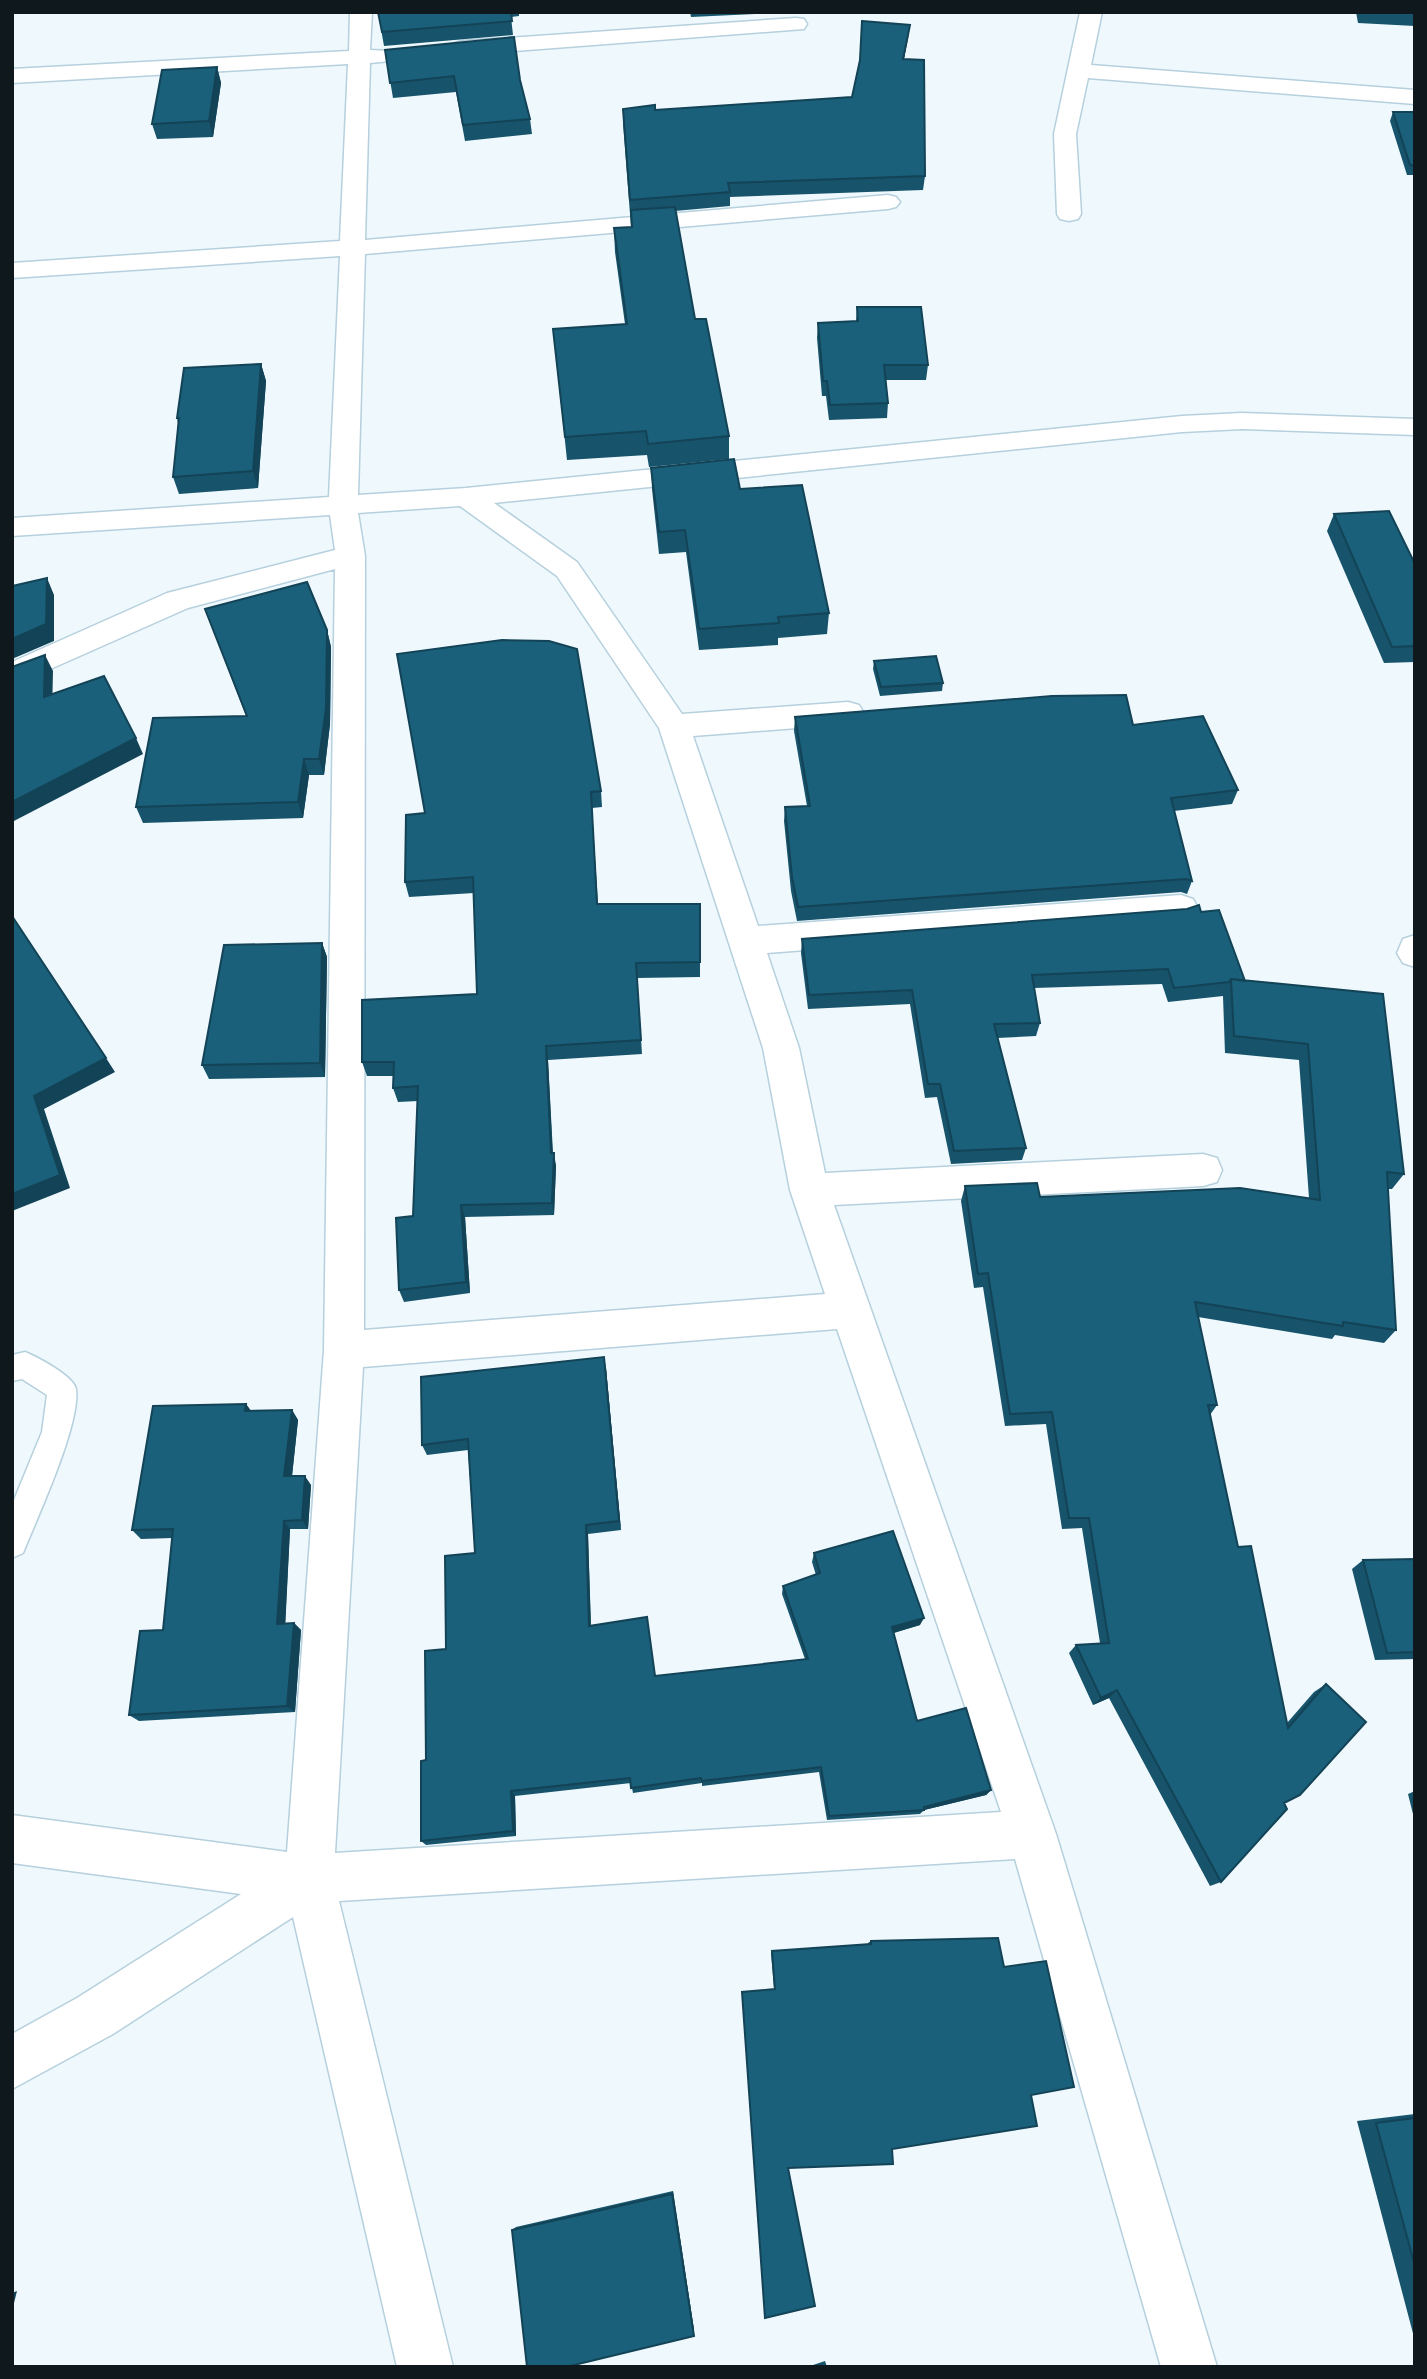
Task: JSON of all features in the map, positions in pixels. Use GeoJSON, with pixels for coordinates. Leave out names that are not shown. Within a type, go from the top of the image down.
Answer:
{"type":"FeatureCollection","features":[{"type":"Feature","properties":{"kind":"street"},"geometry":{"type":"LineString","coordinates":[[361,12],[343,506],[351,556],[344,1350],[309,1879],[425,2367]]}},
{"type":"Feature","properties":{"kind":"street"},"geometry":{"type":"LineString","coordinates":[[1069,214],[1065,134],[1091,12]]}},
{"type":"Feature","properties":{"kind":"street"},"geometry":{"type":"LineString","coordinates":[[442,50],[796,24]]}},
{"type":"Feature","properties":{"kind":"street"},"geometry":{"type":"LineString","coordinates":[[12,76],[401,54]]}},
{"type":"Feature","properties":{"kind":"street"},"geometry":{"type":"LineString","coordinates":[[1078,71],[1415,97]]}},
{"type":"Feature","properties":{"kind":"street"},"geometry":{"type":"LineString","coordinates":[[12,271],[353,248],[888,202]]}},
{"type":"Feature","properties":{"kind":"street"},"geometry":{"type":"LineString","coordinates":[[12,527],[466,497],[1182,424],[1242,421],[1415,427]]}},
{"type":"Feature","properties":{"kind":"street"},"geometry":{"type":"LineString","coordinates":[[466,497],[567,569],[674,726],[780,1048],[809,1190],[1032,1834],[1189,2367]]}},
{"type":"Feature","properties":{"kind":"street"},"geometry":{"type":"LineString","coordinates":[[12,675],[178,600],[351,556]]}},
{"type":"Feature","properties":{"kind":"street"},"geometry":{"type":"LineString","coordinates":[[674,726],[881,710]]}},
{"type":"Feature","properties":{"kind":"street"},"geometry":{"type":"LineString","coordinates":[[746,940],[1181,908]]}},
{"type":"Feature","properties":{"kind":"street"},"geometry":{"type":"LineString","coordinates":[[809,1190],[1203,1170]]}},
{"type":"Feature","properties":{"kind":"street"},"geometry":{"type":"LineString","coordinates":[[344,1350],[850,1310]]}},
{"type":"Feature","properties":{"kind":"street"},"geometry":{"type":"LineString","coordinates":[[12,1839],[309,1879],[1032,1834]]}},
{"type":"Feature","properties":{"kind":"street"},"geometry":{"type":"LineString","coordinates":[[12,2063],[95,2016],[309,1879]]}},
{"type":"Feature","properties":{"kind":"lane"},"geometry":{"type":"LineString","coordinates":[[12,1368],[25,1365],[62,1390],[56,1432],[12,1543]]}},
{"type":"Feature","properties":{"kind":"building"},"geometry":{"type":"Polygon","coordinates":[[[378,12],[511,12],[512,21],[382,32],[378,12]]]}},
{"type":"Feature","properties":{"kind":"building"},"geometry":{"type":"Polygon","coordinates":[[[862,21],[910,25],[903,59],[924,60],[925,176],[728,183],[730,192],[630,200],[623,109],[655,105],[655,110],[852,97],[860,60],[862,21]]]}},
{"type":"Feature","properties":{"kind":"building"},"geometry":{"type":"Polygon","coordinates":[[[514,37],[520,80],[530,119],[463,125],[454,76],[390,83],[385,50],[514,37]]]}},
{"type":"Feature","properties":{"kind":"building"},"geometry":{"type":"Polygon","coordinates":[[[217,67],[209,121],[152,124],[162,70],[217,67]]]}},
{"type":"Feature","properties":{"kind":"building"},"geometry":{"type":"Polygon","coordinates":[[[1393,112],[1415,112],[1415,166],[1410,165],[1393,112]]]}},
{"type":"Feature","properties":{"kind":"building"},"geometry":{"type":"Polygon","coordinates":[[[675,207],[695,319],[706,319],[729,436],[648,444],[646,431],[565,437],[553,329],[627,324],[614,228],[632,227],[631,210],[675,207]]]}},
{"type":"Feature","properties":{"kind":"building"},"geometry":{"type":"Polygon","coordinates":[[[857,307],[921,307],[928,365],[884,365],[888,403],[830,405],[827,381],[823,381],[818,323],[858,321],[857,307]]]}},
{"type":"Feature","properties":{"kind":"building"},"geometry":{"type":"Polygon","coordinates":[[[261,364],[253,471],[173,477],[184,368],[261,364]]]}},
{"type":"Feature","properties":{"kind":"building"},"geometry":{"type":"Polygon","coordinates":[[[734,459],[740,489],[802,485],[829,613],[778,617],[779,623],[699,629],[685,530],[659,532],[651,468],[734,459]]]}},
{"type":"Feature","properties":{"kind":"building"},"geometry":{"type":"Polygon","coordinates":[[[1389,511],[1415,564],[1415,646],[1392,647],[1334,514],[1389,511]]]}},
{"type":"Feature","properties":{"kind":"building"},"geometry":{"type":"Polygon","coordinates":[[[47,578],[46,624],[12,639],[12,586],[47,578]]]}},
{"type":"Feature","properties":{"kind":"building"},"geometry":{"type":"Polygon","coordinates":[[[307,582],[327,630],[326,708],[319,759],[304,759],[298,802],[136,807],[153,718],[247,716],[205,609],[307,582]]]}},
{"type":"Feature","properties":{"kind":"building"},"geometry":{"type":"Polygon","coordinates":[[[502,640],[549,641],[577,649],[601,791],[591,792],[597,904],[700,904],[700,962],[636,963],[641,1040],[546,1046],[551,1153],[554,1153],[552,1203],[461,1205],[466,1282],[399,1290],[396,1218],[413,1216],[418,1086],[393,1088],[394,1062],[362,1062],[362,1000],[477,994],[473,877],[405,882],[406,815],[425,813],[397,654],[502,640]]]}},
{"type":"Feature","properties":{"kind":"building"},"geometry":{"type":"Polygon","coordinates":[[[45,655],[44,697],[104,676],[136,738],[12,802],[12,667],[45,655]]]}},
{"type":"Feature","properties":{"kind":"building"},"geometry":{"type":"Polygon","coordinates":[[[936,656],[943,683],[881,687],[874,661],[936,656]]]}},
{"type":"Feature","properties":{"kind":"building"},"geometry":{"type":"Polygon","coordinates":[[[1126,695],[1133,725],[1203,716],[1238,790],[1171,798],[1192,881],[1186,879],[798,907],[785,807],[810,806],[795,717],[1052,696],[1126,695]]]}},
{"type":"Feature","properties":{"kind":"building"},"geometry":{"type":"Polygon","coordinates":[[[1199,905],[1201,912],[1219,910],[1245,981],[1231,979],[1229,982],[1174,988],[1168,969],[1032,975],[1040,1023],[994,1024],[1026,1148],[954,1151],[940,1084],[928,1084],[912,990],[809,995],[802,939],[1187,909],[1199,905]]]}},
{"type":"Feature","properties":{"kind":"building"},"geometry":{"type":"Polygon","coordinates":[[[12,916],[106,1058],[34,1096],[60,1175],[12,1194],[12,916]]]}},
{"type":"Feature","properties":{"kind":"building"},"geometry":{"type":"Polygon","coordinates":[[[322,943],[320,1063],[202,1065],[224,945],[322,943]]]}},
{"type":"Feature","properties":{"kind":"building"},"geometry":{"type":"Polygon","coordinates":[[[1231,979],[1383,994],[1404,1174],[1387,1172],[1396,1330],[1343,1322],[1343,1326],[1195,1302],[1217,1405],[1208,1405],[1238,1547],[1251,1546],[1288,1728],[1326,1684],[1366,1722],[1300,1795],[1284,1803],[1287,1809],[1221,1882],[1117,1690],[1101,1698],[1076,1645],[1109,1643],[1089,1518],[1069,1518],[1052,1412],[1010,1414],[988,1273],[978,1274],[965,1186],[1037,1183],[1040,1197],[1240,1188],[1320,1200],[1308,1044],[1234,1036],[1231,979]]]}},
{"type":"Feature","properties":{"kind":"building"},"geometry":{"type":"Polygon","coordinates":[[[604,1357],[619,1521],[586,1525],[589,1626],[647,1617],[655,1676],[808,1659],[783,1586],[820,1573],[814,1553],[893,1531],[924,1618],[892,1627],[917,1721],[966,1708],[991,1790],[924,1807],[924,1810],[829,1816],[821,1767],[702,1781],[701,1778],[631,1788],[630,1778],[511,1791],[513,1831],[421,1841],[421,1761],[426,1760],[425,1651],[446,1649],[445,1556],[475,1553],[468,1439],[422,1445],[421,1377],[604,1357]]]}},
{"type":"Feature","properties":{"kind":"building"},"geometry":{"type":"Polygon","coordinates":[[[246,1404],[245,1411],[292,1410],[284,1476],[305,1476],[302,1520],[284,1521],[277,1624],[294,1623],[287,1706],[129,1715],[140,1631],[163,1630],[173,1529],[132,1530],[153,1406],[246,1404]]]}},
{"type":"Feature","properties":{"kind":"building"},"geometry":{"type":"Polygon","coordinates":[[[1415,1559],[1415,1652],[1387,1653],[1363,1560],[1415,1559]]]}},
{"type":"Feature","properties":{"kind":"building"},"geometry":{"type":"Polygon","coordinates":[[[998,1938],[1004,1967],[1046,1961],[1074,2087],[1031,2095],[1037,2126],[892,2149],[893,2164],[788,2168],[815,2306],[765,2318],[742,1992],[775,1989],[772,1951],[871,1944],[871,1941],[998,1938]]]}},
{"type":"Feature","properties":{"kind":"building"},"geometry":{"type":"Polygon","coordinates":[[[1415,2118],[1415,2266],[1376,2123],[1415,2118]]]}},
{"type":"Feature","properties":{"kind":"building"},"geometry":{"type":"Polygon","coordinates":[[[672,2194],[694,2336],[566,2367],[527,2367],[512,2230],[672,2194]]]}}]}
